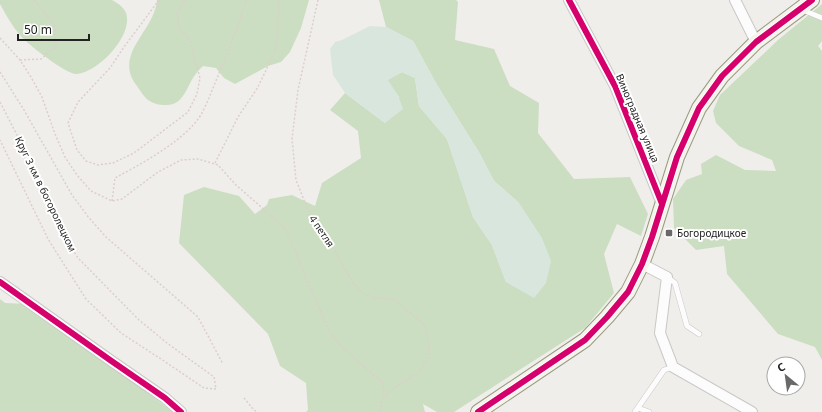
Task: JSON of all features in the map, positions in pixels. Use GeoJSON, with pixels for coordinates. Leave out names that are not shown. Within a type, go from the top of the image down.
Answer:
{"type":"FeatureCollection","features":[{"type":"Feature","properties":{"kind":"street","name":"Виноградная улица"},"geometry":{"type":"LineString","coordinates":[[569,0],[615,86],[662,204]]}},
{"type":"Feature","properties":{"kind":"street"},"geometry":{"type":"LineString","coordinates":[[735,0],[756,42]]}},
{"type":"Feature","properties":{"kind":"street"},"geometry":{"type":"LineString","coordinates":[[478,412],[585,340],[628,292],[642,264],[677,157],[699,108],[722,76],[756,42],[812,0]]}},
{"type":"Feature","properties":{"kind":"street"},"geometry":{"type":"LineString","coordinates":[[642,264],[667,277],[660,333],[673,367],[752,412]]}},
{"type":"Feature","properties":{"kind":"street"},"geometry":{"type":"LineString","coordinates":[[0,282],[165,398],[182,412]]}},
{"type":"Feature","properties":{"kind":"lane"},"geometry":{"type":"LineString","coordinates":[[801,9],[822,18]]}},
{"type":"Feature","properties":{"kind":"lane"},"geometry":{"type":"LineString","coordinates":[[667,277],[675,283],[687,326],[699,334]]}},
{"type":"Feature","properties":{"kind":"lane"},"geometry":{"type":"LineString","coordinates":[[649,412],[636,410],[664,370],[673,367]]}},
{"type":"Feature","properties":{"kind":"path"},"geometry":{"type":"LineString","coordinates":[[20,60],[41,59],[56,46],[54,24],[34,0]]}},
{"type":"Feature","properties":{"kind":"path"},"geometry":{"type":"LineString","coordinates":[[159,0],[110,68],[78,102],[68,123],[77,150],[86,161],[98,165],[113,163],[134,153],[188,112],[197,94],[200,78],[191,42],[178,27],[177,14],[185,0]]}},
{"type":"Feature","properties":{"kind":"path"},"geometry":{"type":"LineString","coordinates":[[112,201],[115,178],[147,160],[182,136],[196,123],[225,60],[246,0]]}},
{"type":"Feature","properties":{"kind":"path"},"geometry":{"type":"LineString","coordinates":[[215,163],[238,117],[258,87],[276,48],[279,0]]}},
{"type":"Feature","properties":{"kind":"path"},"geometry":{"type":"LineString","coordinates":[[0,38],[20,60],[42,97],[65,157],[91,191],[112,201],[122,199],[158,172],[181,160],[198,159],[215,163],[284,227],[292,242],[310,288],[331,334],[347,352],[383,383],[384,397],[378,412]]}},
{"type":"Feature","properties":{"kind":"path"},"geometry":{"type":"LineString","coordinates":[[244,398],[257,412]]}},
{"type":"Feature","properties":{"kind":"green space"},"geometry":{"type":"Polygon","coordinates":[[[0,0],[112,0],[120,5],[126,12],[126,26],[118,44],[103,61],[85,72],[77,74],[72,73],[38,52],[17,32],[0,4],[0,0]]]}},
{"type":"Feature","properties":{"kind":"green space"},"geometry":{"type":"Polygon","coordinates":[[[157,0],[309,0],[301,28],[290,52],[281,62],[268,66],[235,84],[224,78],[216,68],[203,66],[195,75],[184,95],[176,102],[165,105],[154,103],[145,97],[131,74],[129,63],[137,43],[155,11],[157,0]]]}},
{"type":"Feature","properties":{"kind":"green space"},"geometry":{"type":"Polygon","coordinates":[[[379,0],[456,0],[458,2],[455,40],[494,49],[510,86],[539,103],[538,133],[574,179],[630,177],[648,214],[641,236],[617,224],[604,254],[614,293],[585,328],[454,412],[437,412],[423,404],[425,412],[306,412],[308,410],[306,383],[280,366],[268,334],[179,243],[184,195],[204,187],[239,196],[255,214],[267,205],[269,199],[292,195],[315,206],[322,183],[361,158],[358,131],[330,110],[345,93],[385,123],[399,97],[387,80],[402,72],[415,78],[419,106],[447,139],[473,217],[492,245],[506,282],[519,203],[494,181],[480,154],[437,85],[413,41],[386,27],[379,0]]]}},
{"type":"Feature","properties":{"kind":"green space"},"geometry":{"type":"Polygon","coordinates":[[[822,4],[822,41],[818,46],[822,51],[822,360],[815,347],[778,334],[727,274],[724,246],[696,250],[674,228],[673,199],[686,180],[702,174],[701,164],[716,155],[745,170],[776,171],[772,160],[739,146],[716,123],[713,111],[720,95],[778,40],[822,4]]]}},
{"type":"Feature","properties":{"kind":"green space"},"geometry":{"type":"Polygon","coordinates":[[[0,299],[5,303],[28,304],[173,412],[0,412],[0,299]]]}},
{"type":"Feature","properties":{"kind":"shaded area"},"geometry":{"type":"Polygon","coordinates":[[[370,26],[386,27],[413,41],[437,85],[480,154],[494,181],[519,203],[542,238],[551,261],[546,283],[534,298],[506,282],[492,245],[473,217],[447,139],[419,106],[415,78],[402,72],[388,80],[399,98],[403,109],[385,123],[345,93],[333,75],[330,49],[335,42],[370,26]]]}},
{"type":"Feature","properties":{"kind":"cycle path"},"geometry":{"type":"LineString","coordinates":[[569,0],[615,86],[662,204]]}},
{"type":"Feature","properties":{"kind":"cycle path"},"geometry":{"type":"LineString","coordinates":[[478,412],[585,340],[628,292],[642,264],[677,157],[699,108],[722,76],[756,42],[812,0]]}},
{"type":"Feature","properties":{"kind":"cycle path"},"geometry":{"type":"LineString","coordinates":[[0,282],[165,398],[181,412]]}},
{"type":"Feature","properties":{"kind":"place","name":"Богородицкое"},"geometry":{"type":"Point","coordinates":[669,233]}}]}
